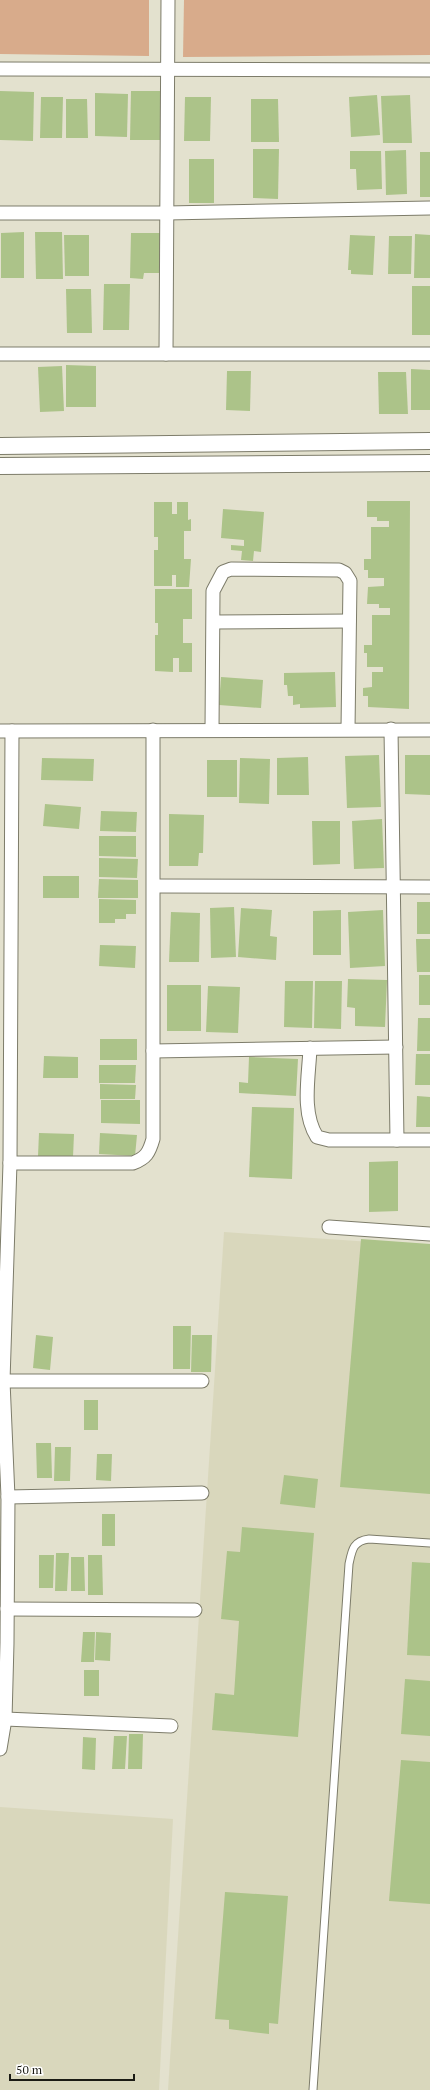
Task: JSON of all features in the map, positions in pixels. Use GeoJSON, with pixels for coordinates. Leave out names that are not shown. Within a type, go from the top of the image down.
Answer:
{"type":"FeatureCollection","features":[{"type":"Feature","properties":{"kind":"street"},"geometry":{"type":"LineString","coordinates":[[166,354],[168,0]]}},
{"type":"Feature","properties":{"kind":"street"},"geometry":{"type":"LineString","coordinates":[[0,69],[430,70]]}},
{"type":"Feature","properties":{"kind":"street"},"geometry":{"type":"LineString","coordinates":[[0,213],[167,213],[430,208]]}},
{"type":"Feature","properties":{"kind":"street"},"geometry":{"type":"LineString","coordinates":[[0,354],[430,354]]}},
{"type":"Feature","properties":{"kind":"street"},"geometry":{"type":"LineString","coordinates":[[0,446],[430,441]]}},
{"type":"Feature","properties":{"kind":"street"},"geometry":{"type":"LineString","coordinates":[[0,466],[430,463]]}},
{"type":"Feature","properties":{"kind":"street"},"geometry":{"type":"LineString","coordinates":[[212,730],[214,591],[222,572],[231,569],[339,570],[345,573],[350,581],[348,729]]}},
{"type":"Feature","properties":{"kind":"street"},"geometry":{"type":"LineString","coordinates":[[214,622],[349,621]]}},
{"type":"Feature","properties":{"kind":"street"},"geometry":{"type":"LineString","coordinates":[[391,729],[397,1140]]}},
{"type":"Feature","properties":{"kind":"street"},"geometry":{"type":"LineString","coordinates":[[10,1163],[133,1163],[144,1159],[150,1151],[153,1139],[153,730]]}},
{"type":"Feature","properties":{"kind":"street"},"geometry":{"type":"LineString","coordinates":[[0,1749],[5,1719],[4,1643],[7,1609],[8,1497],[2,1363],[3,1281],[10,1163],[5,989],[6,731],[430,730]]}},
{"type":"Feature","properties":{"kind":"street"},"geometry":{"type":"LineString","coordinates":[[154,886],[430,887]]}},
{"type":"Feature","properties":{"kind":"street"},"geometry":{"type":"LineString","coordinates":[[153,1051],[396,1047]]}},
{"type":"Feature","properties":{"kind":"street"},"geometry":{"type":"LineString","coordinates":[[310,1048],[308,1113],[310,1126],[317,1137],[330,1140],[430,1140]]}},
{"type":"Feature","properties":{"kind":"street"},"geometry":{"type":"LineString","coordinates":[[329,1227],[430,1234]]}},
{"type":"Feature","properties":{"kind":"street"},"geometry":{"type":"LineString","coordinates":[[3,1381],[202,1381]]}},
{"type":"Feature","properties":{"kind":"street"},"geometry":{"type":"LineString","coordinates":[[8,1497],[202,1493]]}},
{"type":"Feature","properties":{"kind":"street"},"geometry":{"type":"LineString","coordinates":[[7,1609],[195,1610]]}},
{"type":"Feature","properties":{"kind":"street"},"geometry":{"type":"LineString","coordinates":[[5,1719],[171,1726]]}},
{"type":"Feature","properties":{"kind":"lane"},"geometry":{"type":"LineString","coordinates":[[313,2090],[349,1564],[352,1548],[361,1540],[369,1539],[430,1543]]}},
{"type":"Feature","properties":{"kind":"shaded area"},"geometry":{"type":"Polygon","coordinates":[[[0,0],[149,0],[149,56],[0,54],[0,0]]]}},
{"type":"Feature","properties":{"kind":"shaded area"},"geometry":{"type":"Polygon","coordinates":[[[184,0],[430,0],[430,55],[183,57],[184,0]]]}},
{"type":"Feature","properties":{"kind":"shaded area"},"geometry":{"type":"Polygon","coordinates":[[[224,1232],[430,1246],[430,2090],[168,2090],[224,1232]]]}},
{"type":"Feature","properties":{"kind":"shaded area"},"geometry":{"type":"Polygon","coordinates":[[[0,1807],[173,1819],[159,2090],[0,2090],[0,1807]]]}},
{"type":"Feature","properties":{"kind":"building"},"geometry":{"type":"Polygon","coordinates":[[[0,91],[34,92],[33,141],[0,140],[0,91]]]}},
{"type":"Feature","properties":{"kind":"building"},"geometry":{"type":"Polygon","coordinates":[[[131,91],[162,91],[162,140],[130,140],[131,91]]]}},
{"type":"Feature","properties":{"kind":"building"},"geometry":{"type":"Polygon","coordinates":[[[95,93],[128,94],[127,137],[95,136],[95,93]]]}},
{"type":"Feature","properties":{"kind":"building"},"geometry":{"type":"Polygon","coordinates":[[[377,95],[380,135],[351,137],[349,97],[377,95]]]}},
{"type":"Feature","properties":{"kind":"building"},"geometry":{"type":"Polygon","coordinates":[[[410,95],[412,143],[383,143],[381,96],[410,95]]]}},
{"type":"Feature","properties":{"kind":"building"},"geometry":{"type":"Polygon","coordinates":[[[41,97],[63,97],[62,138],[40,138],[41,97]]]}},
{"type":"Feature","properties":{"kind":"building"},"geometry":{"type":"Polygon","coordinates":[[[185,97],[211,97],[210,141],[184,141],[185,97]]]}},
{"type":"Feature","properties":{"kind":"building"},"geometry":{"type":"Polygon","coordinates":[[[66,99],[87,99],[88,138],[66,138],[66,99]]]}},
{"type":"Feature","properties":{"kind":"building"},"geometry":{"type":"Polygon","coordinates":[[[251,99],[278,99],[279,142],[251,142],[251,99]]]}},
{"type":"Feature","properties":{"kind":"building"},"geometry":{"type":"Polygon","coordinates":[[[253,149],[279,149],[278,199],[253,198],[253,149]]]}},
{"type":"Feature","properties":{"kind":"building"},"geometry":{"type":"Polygon","coordinates":[[[406,150],[407,194],[386,195],[385,151],[406,150]]]}},
{"type":"Feature","properties":{"kind":"building"},"geometry":{"type":"Polygon","coordinates":[[[350,151],[381,151],[382,189],[357,190],[356,169],[350,169],[350,151]]]}},
{"type":"Feature","properties":{"kind":"building"},"geometry":{"type":"Polygon","coordinates":[[[420,152],[430,152],[430,197],[420,197],[420,152]]]}},
{"type":"Feature","properties":{"kind":"building"},"geometry":{"type":"Polygon","coordinates":[[[189,159],[214,159],[214,203],[189,203],[189,159]]]}},
{"type":"Feature","properties":{"kind":"building"},"geometry":{"type":"Polygon","coordinates":[[[24,232],[24,278],[1,278],[1,233],[24,232]]]}},
{"type":"Feature","properties":{"kind":"building"},"geometry":{"type":"Polygon","coordinates":[[[35,232],[62,232],[63,279],[36,279],[35,232]]]}},
{"type":"Feature","properties":{"kind":"building"},"geometry":{"type":"Polygon","coordinates":[[[131,233],[167,233],[166,273],[144,273],[143,279],[130,278],[131,233]]]}},
{"type":"Feature","properties":{"kind":"building"},"geometry":{"type":"Polygon","coordinates":[[[415,234],[430,235],[430,278],[414,278],[415,234]]]}},
{"type":"Feature","properties":{"kind":"building"},"geometry":{"type":"Polygon","coordinates":[[[64,235],[89,235],[89,276],[65,276],[64,235]]]}},
{"type":"Feature","properties":{"kind":"building"},"geometry":{"type":"Polygon","coordinates":[[[350,235],[375,236],[373,275],[351,274],[351,270],[348,270],[350,235]]]}},
{"type":"Feature","properties":{"kind":"building"},"geometry":{"type":"Polygon","coordinates":[[[389,236],[412,236],[411,274],[388,274],[389,236]]]}},
{"type":"Feature","properties":{"kind":"building"},"geometry":{"type":"Polygon","coordinates":[[[104,284],[130,284],[129,330],[103,330],[104,284]]]}},
{"type":"Feature","properties":{"kind":"building"},"geometry":{"type":"Polygon","coordinates":[[[412,286],[430,286],[430,335],[412,335],[412,286]]]}},
{"type":"Feature","properties":{"kind":"building"},"geometry":{"type":"Polygon","coordinates":[[[66,289],[91,289],[92,333],[67,333],[66,289]]]}},
{"type":"Feature","properties":{"kind":"building"},"geometry":{"type":"Polygon","coordinates":[[[66,365],[96,366],[96,407],[66,407],[66,365]]]}},
{"type":"Feature","properties":{"kind":"building"},"geometry":{"type":"Polygon","coordinates":[[[62,366],[64,411],[40,412],[38,367],[62,366]]]}},
{"type":"Feature","properties":{"kind":"building"},"geometry":{"type":"Polygon","coordinates":[[[411,369],[430,370],[430,410],[411,410],[411,369]]]}},
{"type":"Feature","properties":{"kind":"building"},"geometry":{"type":"Polygon","coordinates":[[[227,371],[251,371],[250,411],[226,410],[227,371]]]}},
{"type":"Feature","properties":{"kind":"building"},"geometry":{"type":"Polygon","coordinates":[[[378,372],[406,372],[408,414],[379,414],[378,372]]]}},
{"type":"Feature","properties":{"kind":"building"},"geometry":{"type":"Polygon","coordinates":[[[367,501],[410,501],[409,709],[368,707],[368,696],[363,696],[363,688],[372,687],[372,672],[383,672],[383,667],[367,667],[367,653],[364,653],[364,645],[372,645],[372,615],[390,615],[390,608],[379,608],[379,604],[367,604],[368,587],[384,586],[384,578],[368,578],[368,570],[364,570],[364,559],[371,559],[371,527],[389,527],[389,521],[377,521],[377,517],[367,517],[367,501]]]}},
{"type":"Feature","properties":{"kind":"building"},"geometry":{"type":"Polygon","coordinates":[[[154,502],[172,502],[172,514],[177,514],[177,502],[188,502],[188,520],[191,519],[191,531],[184,531],[184,559],[191,559],[189,587],[176,587],[176,575],[172,575],[172,586],[154,586],[154,550],[158,550],[158,537],[154,537],[154,502]]]}},
{"type":"Feature","properties":{"kind":"building"},"geometry":{"type":"Polygon","coordinates":[[[223,509],[264,512],[261,552],[254,551],[253,561],[241,560],[242,551],[231,550],[231,545],[244,546],[244,540],[221,538],[223,509]]]}},
{"type":"Feature","properties":{"kind":"building"},"geometry":{"type":"Polygon","coordinates":[[[155,589],[192,589],[192,619],[183,619],[183,643],[192,643],[192,672],[179,672],[179,658],[173,658],[173,672],[155,671],[155,635],[158,635],[158,623],[155,623],[155,589]]]}},
{"type":"Feature","properties":{"kind":"building"},"geometry":{"type":"Polygon","coordinates":[[[335,672],[336,707],[300,708],[300,704],[293,705],[293,696],[288,696],[287,685],[284,685],[284,673],[335,672]]]}},
{"type":"Feature","properties":{"kind":"building"},"geometry":{"type":"Polygon","coordinates":[[[221,677],[263,680],[261,708],[219,705],[221,677]]]}},
{"type":"Feature","properties":{"kind":"building"},"geometry":{"type":"Polygon","coordinates":[[[379,755],[381,807],[347,808],[345,756],[379,755]]]}},
{"type":"Feature","properties":{"kind":"building"},"geometry":{"type":"Polygon","coordinates":[[[405,755],[430,755],[430,795],[405,794],[405,755]]]}},
{"type":"Feature","properties":{"kind":"building"},"geometry":{"type":"Polygon","coordinates":[[[308,757],[309,795],[277,795],[277,758],[308,757]]]}},
{"type":"Feature","properties":{"kind":"building"},"geometry":{"type":"Polygon","coordinates":[[[42,758],[94,759],[93,781],[41,780],[42,758]]]}},
{"type":"Feature","properties":{"kind":"building"},"geometry":{"type":"Polygon","coordinates":[[[240,758],[270,759],[269,804],[239,803],[240,758]]]}},
{"type":"Feature","properties":{"kind":"building"},"geometry":{"type":"Polygon","coordinates":[[[207,760],[237,760],[237,797],[207,797],[207,760]]]}},
{"type":"Feature","properties":{"kind":"building"},"geometry":{"type":"Polygon","coordinates":[[[45,804],[81,807],[79,829],[43,826],[45,804]]]}},
{"type":"Feature","properties":{"kind":"building"},"geometry":{"type":"Polygon","coordinates":[[[101,811],[137,812],[136,832],[100,831],[101,811]]]}},
{"type":"Feature","properties":{"kind":"building"},"geometry":{"type":"Polygon","coordinates":[[[169,814],[204,815],[203,853],[199,853],[198,866],[169,866],[169,814]]]}},
{"type":"Feature","properties":{"kind":"building"},"geometry":{"type":"Polygon","coordinates":[[[382,819],[384,868],[354,869],[352,821],[382,819]]]}},
{"type":"Feature","properties":{"kind":"building"},"geometry":{"type":"Polygon","coordinates":[[[312,821],[340,821],[340,864],[313,865],[312,821]]]}},
{"type":"Feature","properties":{"kind":"building"},"geometry":{"type":"Polygon","coordinates":[[[99,836],[136,836],[136,857],[99,856],[99,836]]]}},
{"type":"Feature","properties":{"kind":"building"},"geometry":{"type":"Polygon","coordinates":[[[99,858],[138,859],[137,878],[99,877],[99,858]]]}},
{"type":"Feature","properties":{"kind":"building"},"geometry":{"type":"Polygon","coordinates":[[[43,876],[79,876],[79,898],[43,898],[43,876]]]}},
{"type":"Feature","properties":{"kind":"building"},"geometry":{"type":"Polygon","coordinates":[[[99,879],[138,880],[138,898],[98,898],[99,879]]]}},
{"type":"Feature","properties":{"kind":"building"},"geometry":{"type":"Polygon","coordinates":[[[99,899],[136,900],[136,914],[126,914],[126,919],[115,919],[115,923],[99,923],[99,899]]]}},
{"type":"Feature","properties":{"kind":"building"},"geometry":{"type":"Polygon","coordinates":[[[417,902],[430,902],[430,934],[417,934],[417,902]]]}},
{"type":"Feature","properties":{"kind":"building"},"geometry":{"type":"Polygon","coordinates":[[[234,907],[236,957],[211,958],[210,908],[234,907]]]}},
{"type":"Feature","properties":{"kind":"building"},"geometry":{"type":"Polygon","coordinates":[[[241,908],[272,910],[270,936],[277,937],[276,960],[238,957],[241,908]]]}},
{"type":"Feature","properties":{"kind":"building"},"geometry":{"type":"Polygon","coordinates":[[[341,910],[341,955],[313,955],[313,911],[341,910]]]}},
{"type":"Feature","properties":{"kind":"building"},"geometry":{"type":"Polygon","coordinates":[[[383,910],[385,966],[350,968],[348,912],[383,910]]]}},
{"type":"Feature","properties":{"kind":"building"},"geometry":{"type":"Polygon","coordinates":[[[171,912],[200,913],[199,962],[169,962],[171,912]]]}},
{"type":"Feature","properties":{"kind":"building"},"geometry":{"type":"Polygon","coordinates":[[[416,939],[430,939],[430,972],[417,972],[416,939]]]}},
{"type":"Feature","properties":{"kind":"building"},"geometry":{"type":"Polygon","coordinates":[[[100,945],[136,946],[135,968],[99,966],[100,945]]]}},
{"type":"Feature","properties":{"kind":"building"},"geometry":{"type":"Polygon","coordinates":[[[419,975],[430,975],[430,1005],[419,1005],[419,975]]]}},
{"type":"Feature","properties":{"kind":"building"},"geometry":{"type":"Polygon","coordinates":[[[348,979],[387,980],[385,1027],[355,1026],[355,1008],[347,1007],[348,979]]]}},
{"type":"Feature","properties":{"kind":"building"},"geometry":{"type":"Polygon","coordinates":[[[285,981],[313,981],[312,1028],[284,1027],[285,981]]]}},
{"type":"Feature","properties":{"kind":"building"},"geometry":{"type":"Polygon","coordinates":[[[315,981],[342,981],[341,1029],[314,1028],[315,981]]]}},
{"type":"Feature","properties":{"kind":"building"},"geometry":{"type":"Polygon","coordinates":[[[167,985],[201,985],[201,1031],[167,1031],[167,985]]]}},
{"type":"Feature","properties":{"kind":"building"},"geometry":{"type":"Polygon","coordinates":[[[208,986],[240,987],[238,1033],[206,1032],[208,986]]]}},
{"type":"Feature","properties":{"kind":"building"},"geometry":{"type":"Polygon","coordinates":[[[418,1018],[430,1018],[430,1051],[417,1051],[418,1018]]]}},
{"type":"Feature","properties":{"kind":"building"},"geometry":{"type":"Polygon","coordinates":[[[100,1039],[137,1039],[137,1060],[100,1060],[100,1039]]]}},
{"type":"Feature","properties":{"kind":"building"},"geometry":{"type":"Polygon","coordinates":[[[416,1054],[430,1054],[430,1085],[415,1085],[416,1054]]]}},
{"type":"Feature","properties":{"kind":"building"},"geometry":{"type":"Polygon","coordinates":[[[44,1056],[78,1057],[78,1078],[43,1078],[44,1056]]]}},
{"type":"Feature","properties":{"kind":"building"},"geometry":{"type":"Polygon","coordinates":[[[249,1057],[298,1059],[296,1096],[239,1093],[239,1082],[248,1083],[249,1057]]]}},
{"type":"Feature","properties":{"kind":"building"},"geometry":{"type":"Polygon","coordinates":[[[99,1065],[136,1065],[135,1083],[99,1083],[99,1065]]]}},
{"type":"Feature","properties":{"kind":"building"},"geometry":{"type":"Polygon","coordinates":[[[100,1084],[136,1085],[135,1099],[100,1099],[100,1084]]]}},
{"type":"Feature","properties":{"kind":"building"},"geometry":{"type":"Polygon","coordinates":[[[417,1096],[430,1097],[430,1127],[416,1127],[417,1096]]]}},
{"type":"Feature","properties":{"kind":"building"},"geometry":{"type":"Polygon","coordinates":[[[101,1100],[140,1100],[140,1124],[101,1123],[101,1100]]]}},
{"type":"Feature","properties":{"kind":"building"},"geometry":{"type":"Polygon","coordinates":[[[252,1107],[294,1108],[292,1179],[249,1177],[252,1107]]]}},
{"type":"Feature","properties":{"kind":"building"},"geometry":{"type":"Polygon","coordinates":[[[39,1133],[74,1134],[73,1157],[38,1156],[39,1133]]]}},
{"type":"Feature","properties":{"kind":"building"},"geometry":{"type":"Polygon","coordinates":[[[100,1133],[137,1135],[135,1156],[99,1154],[100,1133]]]}},
{"type":"Feature","properties":{"kind":"building"},"geometry":{"type":"Polygon","coordinates":[[[398,1161],[398,1211],[369,1212],[369,1162],[398,1161]]]}},
{"type":"Feature","properties":{"kind":"building"},"geometry":{"type":"Polygon","coordinates":[[[361,1239],[430,1244],[430,1494],[340,1487],[361,1239]]]}},
{"type":"Feature","properties":{"kind":"building"},"geometry":{"type":"Polygon","coordinates":[[[173,1326],[191,1326],[190,1369],[173,1369],[173,1326]]]}},
{"type":"Feature","properties":{"kind":"building"},"geometry":{"type":"Polygon","coordinates":[[[36,1335],[53,1337],[50,1370],[33,1368],[36,1335]]]}},
{"type":"Feature","properties":{"kind":"building"},"geometry":{"type":"Polygon","coordinates":[[[192,1335],[212,1335],[211,1372],[191,1372],[192,1335]]]}},
{"type":"Feature","properties":{"kind":"building"},"geometry":{"type":"Polygon","coordinates":[[[84,1400],[98,1400],[98,1430],[84,1430],[84,1400]]]}},
{"type":"Feature","properties":{"kind":"building"},"geometry":{"type":"Polygon","coordinates":[[[36,1443],[51,1443],[52,1478],[37,1478],[36,1443]]]}},
{"type":"Feature","properties":{"kind":"building"},"geometry":{"type":"Polygon","coordinates":[[[55,1447],[71,1447],[70,1481],[54,1481],[55,1447]]]}},
{"type":"Feature","properties":{"kind":"building"},"geometry":{"type":"Polygon","coordinates":[[[97,1454],[112,1454],[111,1481],[96,1480],[97,1454]]]}},
{"type":"Feature","properties":{"kind":"building"},"geometry":{"type":"Polygon","coordinates":[[[284,1475],[318,1479],[315,1508],[280,1504],[284,1475]]]}},
{"type":"Feature","properties":{"kind":"building"},"geometry":{"type":"Polygon","coordinates":[[[102,1514],[115,1514],[115,1546],[102,1546],[102,1514]]]}},
{"type":"Feature","properties":{"kind":"building"},"geometry":{"type":"Polygon","coordinates":[[[242,1527],[314,1533],[298,1737],[212,1730],[215,1693],[234,1695],[239,1621],[221,1619],[227,1551],[240,1552],[242,1527]]]}},
{"type":"Feature","properties":{"kind":"building"},"geometry":{"type":"Polygon","coordinates":[[[56,1553],[69,1553],[67,1591],[55,1591],[56,1553]]]}},
{"type":"Feature","properties":{"kind":"building"},"geometry":{"type":"Polygon","coordinates":[[[39,1555],[54,1555],[53,1588],[39,1588],[39,1555]]]}},
{"type":"Feature","properties":{"kind":"building"},"geometry":{"type":"Polygon","coordinates":[[[88,1555],[102,1555],[103,1595],[88,1595],[88,1555]]]}},
{"type":"Feature","properties":{"kind":"building"},"geometry":{"type":"Polygon","coordinates":[[[71,1557],[84,1557],[85,1591],[71,1591],[71,1557]]]}},
{"type":"Feature","properties":{"kind":"building"},"geometry":{"type":"Polygon","coordinates":[[[412,1562],[430,1563],[430,1656],[407,1655],[412,1562]]]}},
{"type":"Feature","properties":{"kind":"building"},"geometry":{"type":"Polygon","coordinates":[[[83,1632],[95,1632],[94,1662],[81,1662],[83,1632]]]}},
{"type":"Feature","properties":{"kind":"building"},"geometry":{"type":"Polygon","coordinates":[[[96,1632],[111,1633],[110,1661],[95,1660],[96,1632]]]}},
{"type":"Feature","properties":{"kind":"building"},"geometry":{"type":"Polygon","coordinates":[[[84,1670],[99,1670],[99,1696],[84,1696],[84,1670]]]}},
{"type":"Feature","properties":{"kind":"building"},"geometry":{"type":"Polygon","coordinates":[[[405,1679],[430,1681],[430,1736],[401,1734],[405,1679]]]}},
{"type":"Feature","properties":{"kind":"building"},"geometry":{"type":"Polygon","coordinates":[[[129,1734],[143,1734],[142,1769],[128,1769],[129,1734]]]}},
{"type":"Feature","properties":{"kind":"building"},"geometry":{"type":"Polygon","coordinates":[[[114,1736],[127,1736],[125,1769],[112,1769],[114,1736]]]}},
{"type":"Feature","properties":{"kind":"building"},"geometry":{"type":"Polygon","coordinates":[[[83,1737],[96,1738],[95,1770],[82,1769],[83,1737]]]}},
{"type":"Feature","properties":{"kind":"building"},"geometry":{"type":"Polygon","coordinates":[[[401,1760],[430,1762],[430,1904],[389,1901],[401,1760]]]}},
{"type":"Feature","properties":{"kind":"building"},"geometry":{"type":"Polygon","coordinates":[[[225,1892],[288,1896],[278,2024],[269,2023],[269,2034],[229,2029],[229,2020],[215,2019],[225,1892]]]}}]}
